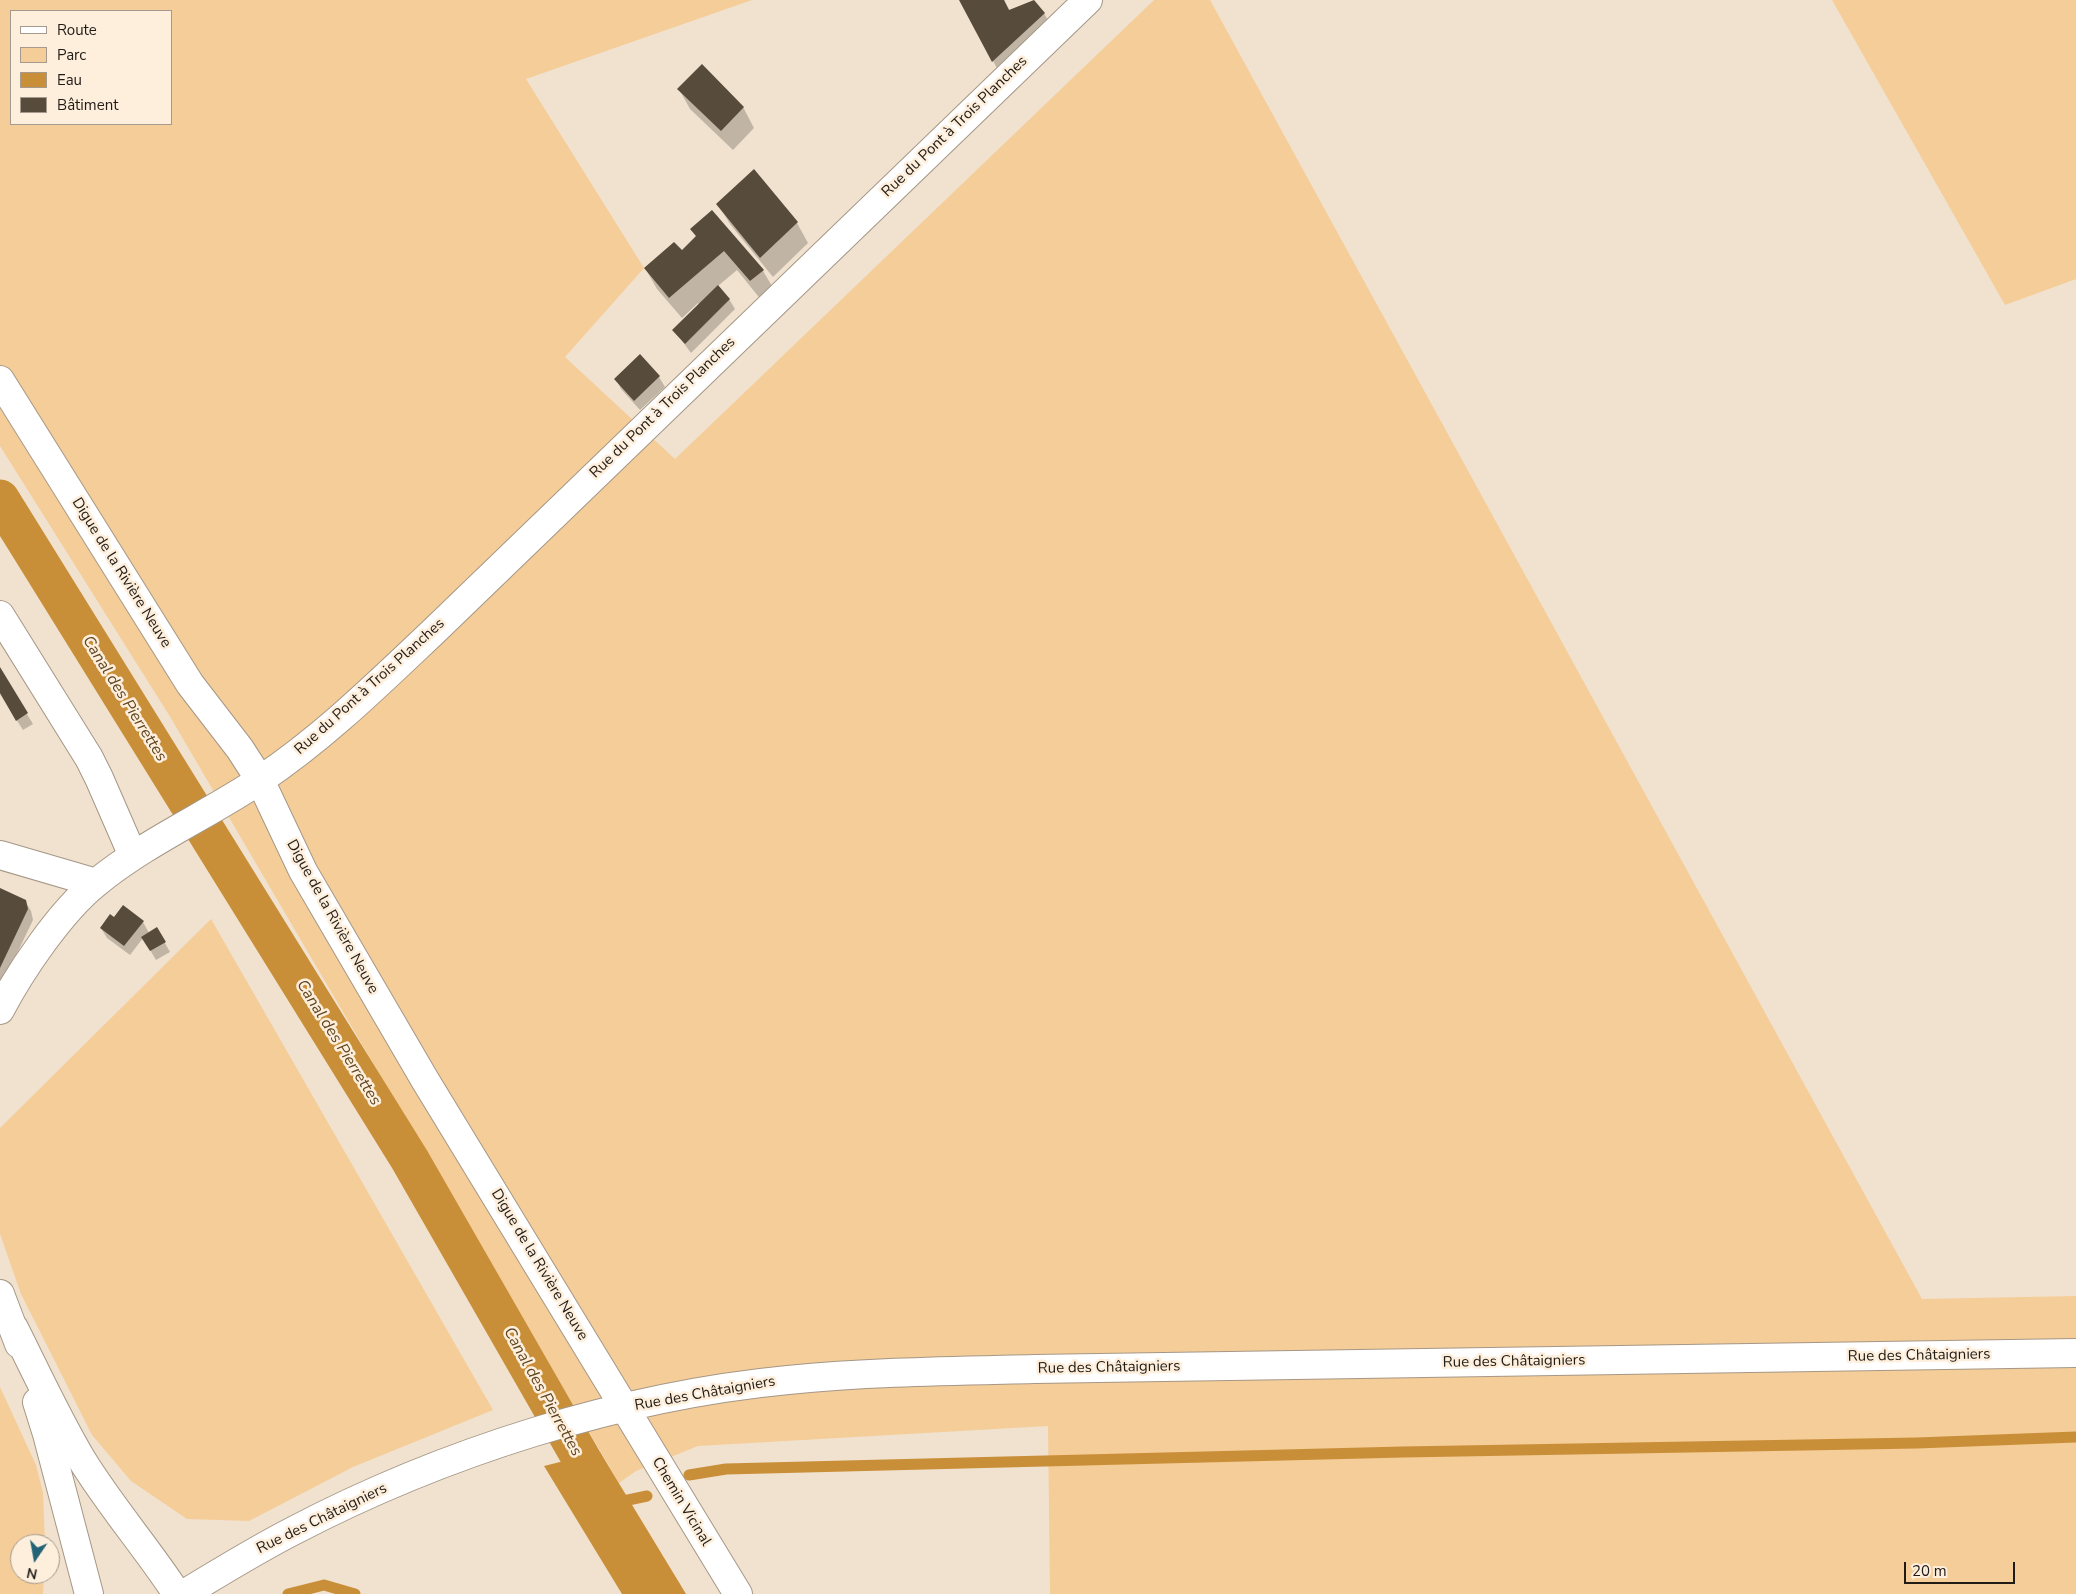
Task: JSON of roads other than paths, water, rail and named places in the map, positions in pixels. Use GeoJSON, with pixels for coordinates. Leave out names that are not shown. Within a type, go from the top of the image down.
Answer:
{"type":"FeatureCollection","features":[{"type":"Feature","properties":{"kind":"street","name":"Rue du Pont à Trois Planches"},"geometry":{"type":"LineString","coordinates":[[0,1010],[31,958],[58,922],[96,883],[133,856],[260,780],[333,724],[412,652],[1088,0]]}},
{"type":"Feature","properties":{"kind":"street","name":"Digue de la Rivière Neuve"},"geometry":{"type":"LineString","coordinates":[[0,380],[190,684],[240,749],[260,780],[303,872],[425,1080],[626,1408]]}},
{"type":"Feature","properties":{"kind":"street"},"geometry":{"type":"LineString","coordinates":[[0,615],[89,758],[133,856]]}},
{"type":"Feature","properties":{"kind":"street"},"geometry":{"type":"LineString","coordinates":[[0,855],[96,883]]}},
{"type":"Feature","properties":{"kind":"street"},"geometry":{"type":"LineString","coordinates":[[0,1294],[14,1328],[82,1460],[116,1511],[147,1549],[177,1594]]}},
{"type":"Feature","properties":{"kind":"street"},"geometry":{"type":"LineString","coordinates":[[14,1328],[47,1434],[89,1594]]}},
{"type":"Feature","properties":{"kind":"street","name":"Rue des Châtaigniers"},"geometry":{"type":"LineString","coordinates":[[184,1594],[261,1548],[323,1515],[447,1461],[490,1446],[626,1408],[689,1394],[786,1380],[899,1373],[1034,1369],[2076,1353]]}},
{"type":"Feature","properties":{"kind":"street","name":"Chemin Vicinal"},"geometry":{"type":"LineString","coordinates":[[626,1408],[738,1594]]}},
{"type":"Feature","properties":{"kind":"water"},"geometry":{"type":"Polygon","coordinates":[[[600,1452],[686,1594],[622,1594],[544,1466],[600,1452]]]}},
{"type":"Feature","properties":{"kind":"waterway","name":"Canal des Pierrettes"},"geometry":{"type":"LineString","coordinates":[[0,499],[410,1160],[585,1465],[605,1505],[663,1594]]}},
{"type":"Feature","properties":{"kind":"waterway"},"geometry":{"type":"LineString","coordinates":[[689,1475],[726,1469],[1403,1452],[1917,1443],[2076,1437]]}},
{"type":"Feature","properties":{"kind":"waterway"},"geometry":{"type":"LineString","coordinates":[[614,1503],[647,1496]]}},
{"type":"Feature","properties":{"kind":"waterway"},"geometry":{"type":"LineString","coordinates":[[288,1594],[324,1585],[355,1594]]}}]}
